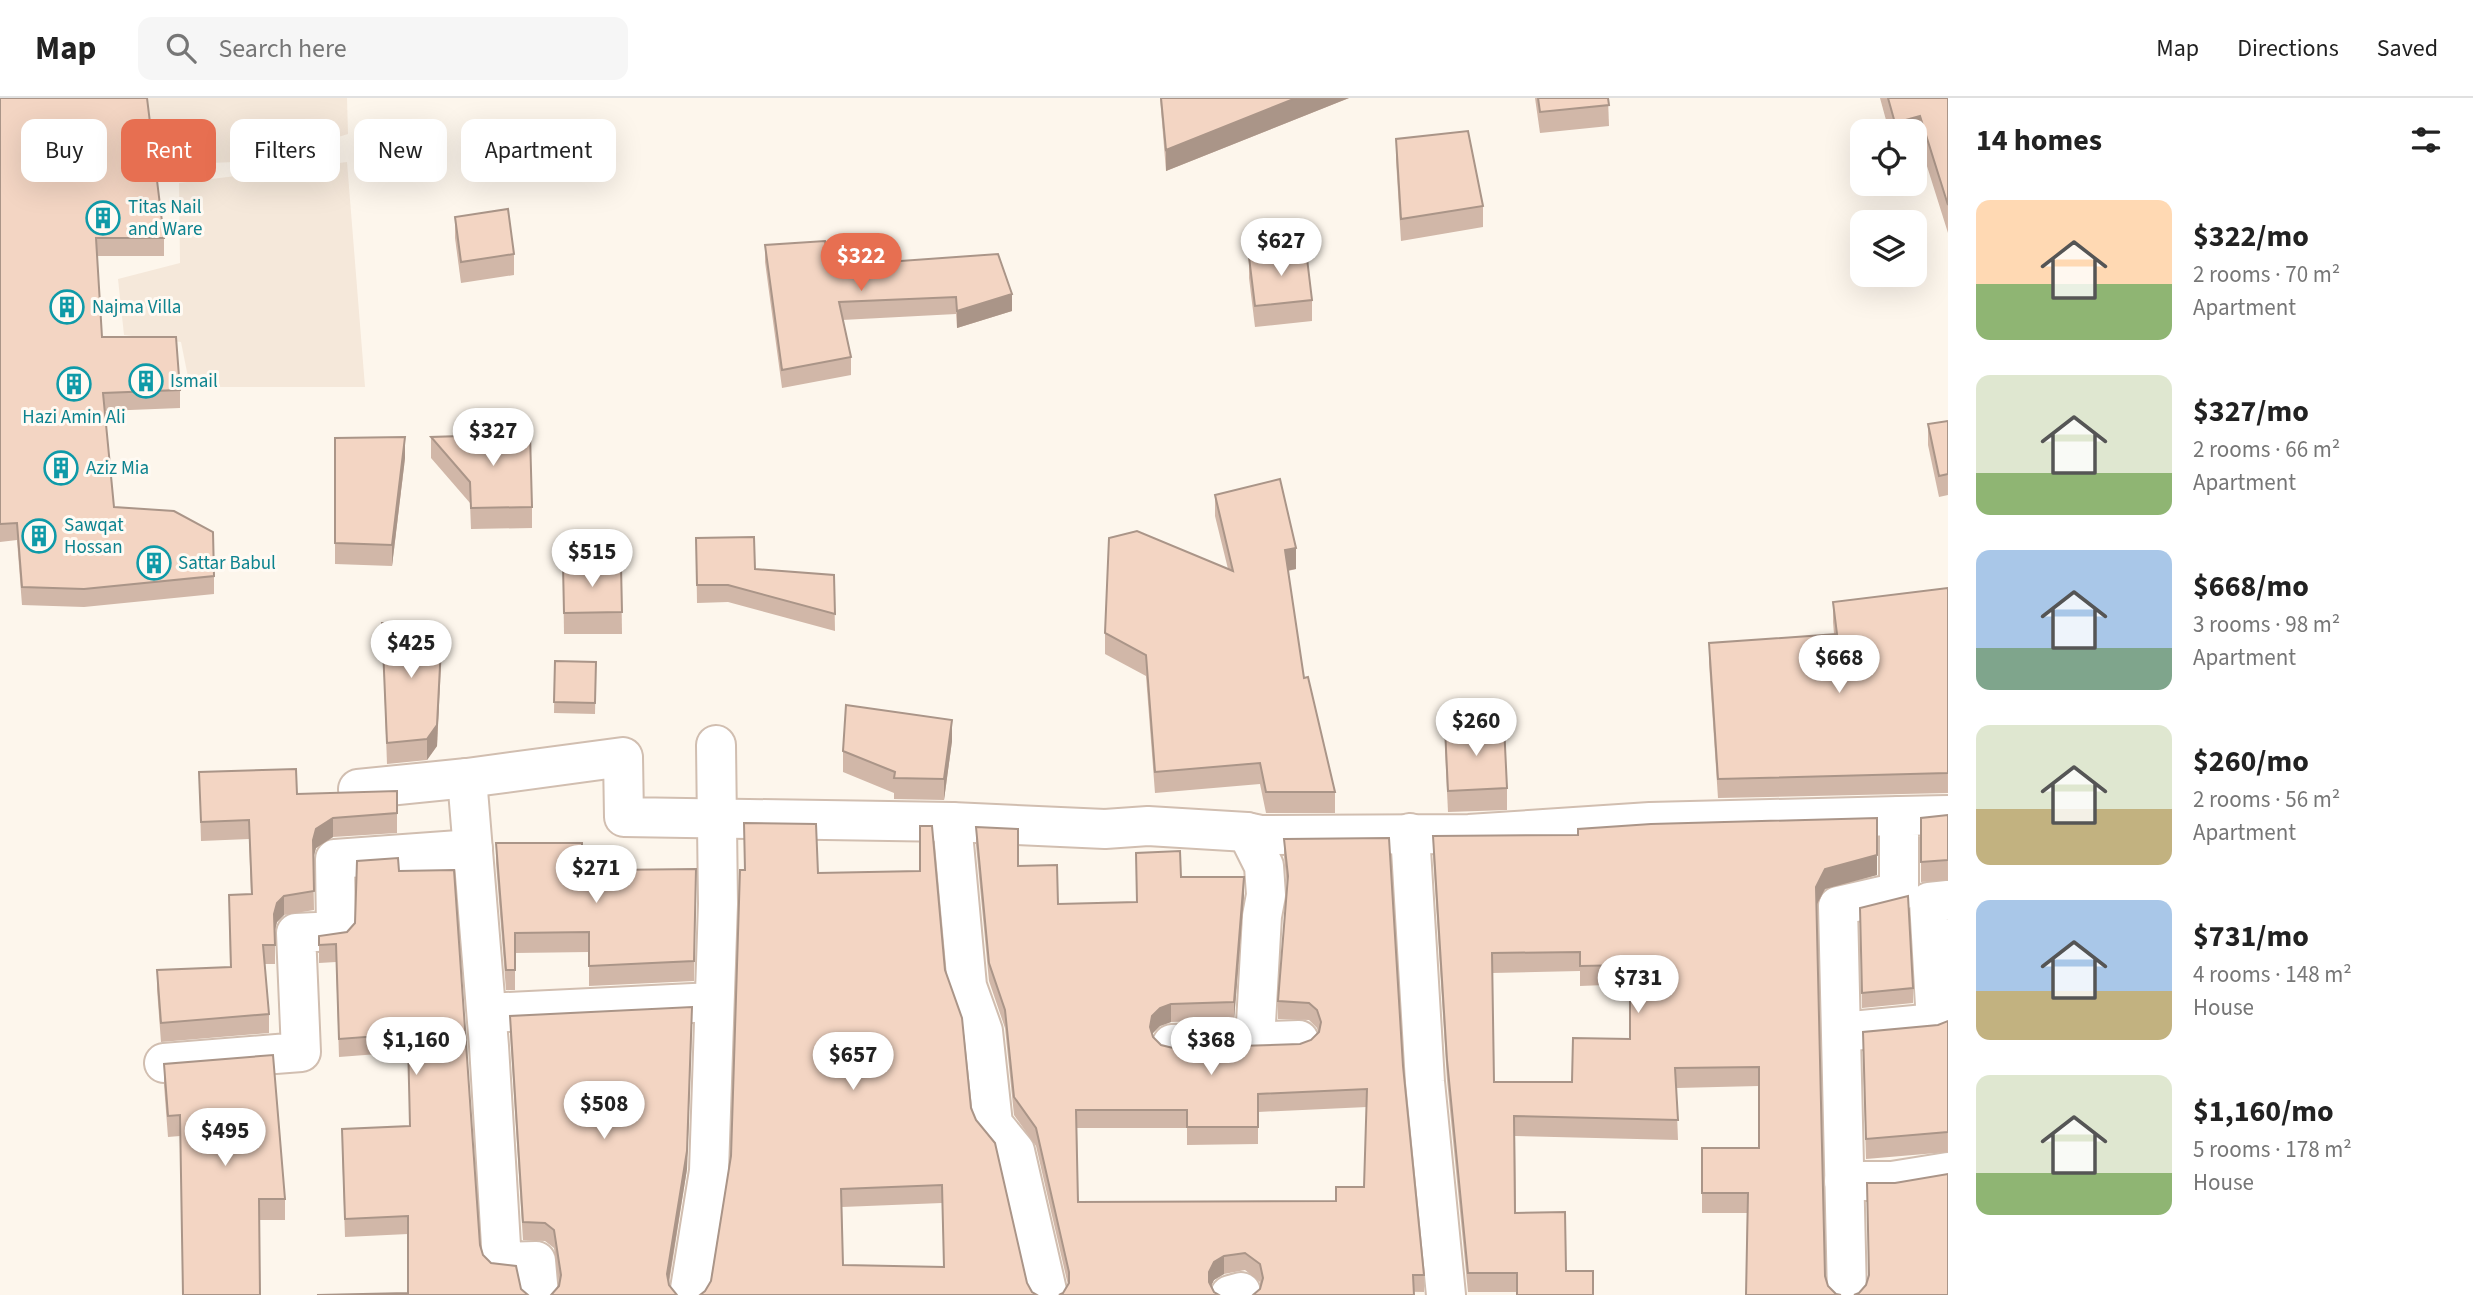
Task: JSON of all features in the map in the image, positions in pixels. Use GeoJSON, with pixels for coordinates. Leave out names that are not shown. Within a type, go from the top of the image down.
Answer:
{"type":"FeatureCollection","features":[{"type":"Feature","properties":{"kind":"street"},"geometry":{"type":"LineString","coordinates":[[689,1295],[709,1171],[717,819],[716,744]]}},
{"type":"Feature","properties":{"kind":"street"},"geometry":{"type":"LineString","coordinates":[[358,789],[467,778],[623,757],[624,817],[952,822],[1247,832],[1261,835],[1469,834],[1650,822],[1948,815]]}},
{"type":"Feature","properties":{"kind":"street"},"geometry":{"type":"LineString","coordinates":[[467,778],[502,1262],[536,1261],[539,1295]]}},
{"type":"Feature","properties":{"kind":"street"},"geometry":{"type":"LineString","coordinates":[[1847,1295],[1838,906],[1899,892],[1899,816]]}},
{"type":"Feature","properties":{"kind":"street"},"geometry":{"type":"LineString","coordinates":[[952,822],[967,986],[983,1031],[993,1124],[1015,1152],[1048,1295]]}},
{"type":"Feature","properties":{"kind":"street"},"geometry":{"type":"LineString","coordinates":[[1247,832],[1264,866],[1266,895],[1262,916],[1255,1041]]}},
{"type":"Feature","properties":{"kind":"street"},"geometry":{"type":"LineString","coordinates":[[1410,833],[1425,1082],[1446,1295]]}},
{"type":"Feature","properties":{"kind":"street"},"geometry":{"type":"LineString","coordinates":[[164,1063],[301,1052],[296,933],[336,931],[335,859],[473,849]]}},
{"type":"Feature","properties":{"kind":"street"},"geometry":{"type":"LineString","coordinates":[[1841,1032],[1936,1024],[1929,902],[1948,900]]}},
{"type":"Feature","properties":{"kind":"street"},"geometry":{"type":"LineString","coordinates":[[486,1013],[714,1002]]}},
{"type":"Feature","properties":{"kind":"street"},"geometry":{"type":"LineString","coordinates":[[1172,1044],[1299,1040]]}},
{"type":"Feature","properties":{"kind":"street"},"geometry":{"type":"LineString","coordinates":[[1844,1181],[1892,1181],[1948,1172]]}},
{"type":"Feature","properties":{"kind":"street"},"geometry":{"type":"LineString","coordinates":[[1230,1295],[1241,1292],[1241,1295]]}},
{"type":"Feature","properties":{"kind":"shaded area"},"geometry":{"type":"Polygon","coordinates":[[[147,98],[347,98],[348,134],[340,136],[340,119],[230,119],[230,162],[216,163],[216,119],[150,119],[147,98]]]}},
{"type":"Feature","properties":{"kind":"shaded area"},"geometry":{"type":"Polygon","coordinates":[[[347,162],[365,387],[190,387],[181,342],[124,335],[118,279],[180,263],[179,183],[216,182],[216,178],[230,177],[230,182],[340,182],[340,163],[347,162]]]}},
{"type":"Feature","properties":{"kind":"building"},"geometry":{"type":"Polygon","coordinates":[[[0,98],[147,98],[150,119],[121,119],[121,182],[157,182],[164,238],[96,238],[102,337],[176,337],[180,390],[103,393],[114,507],[174,511],[213,532],[214,576],[84,589],[22,587],[17,523],[0,524],[0,98]]]}},
{"type":"Feature","properties":{"kind":"building"},"geometry":{"type":"Polygon","coordinates":[[[1161,98],[1296,98],[1166,150],[1161,98]]]}},
{"type":"Feature","properties":{"kind":"building"},"geometry":{"type":"Polygon","coordinates":[[[1538,98],[1608,98],[1609,105],[1540,112],[1538,98]]]}},
{"type":"Feature","properties":{"kind":"building"},"geometry":{"type":"Polygon","coordinates":[[[1888,98],[1948,98],[1948,205],[1927,138],[1927,119],[1921,119],[1920,116],[1894,119],[1888,98]]]}},
{"type":"Feature","properties":{"kind":"building"},"geometry":{"type":"Polygon","coordinates":[[[1468,131],[1483,206],[1401,219],[1396,139],[1468,131]]]}},
{"type":"Feature","properties":{"kind":"building"},"geometry":{"type":"Polygon","coordinates":[[[508,209],[514,254],[461,262],[455,217],[508,209]]]}},
{"type":"Feature","properties":{"kind":"building"},"geometry":{"type":"Polygon","coordinates":[[[825,241],[831,266],[998,254],[1012,294],[957,311],[956,297],[839,302],[851,357],[782,370],[765,245],[825,241]]]}},
{"type":"Feature","properties":{"kind":"building"},"geometry":{"type":"Polygon","coordinates":[[[1306,250],[1312,300],[1255,306],[1249,257],[1306,250]]]}},
{"type":"Feature","properties":{"kind":"building"},"geometry":{"type":"Polygon","coordinates":[[[1948,421],[1948,474],[1939,476],[1928,424],[1948,421]]]}},
{"type":"Feature","properties":{"kind":"building"},"geometry":{"type":"Polygon","coordinates":[[[530,434],[532,507],[471,508],[470,482],[431,437],[530,434]]]}},
{"type":"Feature","properties":{"kind":"building"},"geometry":{"type":"Polygon","coordinates":[[[405,437],[392,545],[335,543],[335,438],[405,437]]]}},
{"type":"Feature","properties":{"kind":"building"},"geometry":{"type":"Polygon","coordinates":[[[1280,479],[1296,548],[1285,550],[1304,678],[1308,677],[1335,792],[1266,792],[1260,763],[1155,772],[1146,655],[1105,633],[1109,538],[1137,531],[1233,571],[1215,495],[1280,479]]]}},
{"type":"Feature","properties":{"kind":"building"},"geometry":{"type":"Polygon","coordinates":[[[754,537],[755,569],[834,575],[835,614],[728,585],[697,585],[696,538],[754,537]]]}},
{"type":"Feature","properties":{"kind":"building"},"geometry":{"type":"Polygon","coordinates":[[[563,565],[621,565],[622,612],[564,613],[563,565]]]}},
{"type":"Feature","properties":{"kind":"building"},"geometry":{"type":"Polygon","coordinates":[[[1948,588],[1948,773],[1718,779],[1709,643],[1837,634],[1833,602],[1948,588]]]}},
{"type":"Feature","properties":{"kind":"building"},"geometry":{"type":"Polygon","coordinates":[[[382,623],[442,626],[437,725],[427,739],[387,743],[382,623]]]}},
{"type":"Feature","properties":{"kind":"building"},"geometry":{"type":"Polygon","coordinates":[[[555,661],[596,662],[595,703],[554,702],[555,661]]]}},
{"type":"Feature","properties":{"kind":"building"},"geometry":{"type":"Polygon","coordinates":[[[846,705],[952,720],[944,779],[894,778],[895,772],[843,751],[846,705]]]}},
{"type":"Feature","properties":{"kind":"building"},"geometry":{"type":"Polygon","coordinates":[[[1504,725],[1507,788],[1448,791],[1445,728],[1504,725]]]}},
{"type":"Feature","properties":{"kind":"building"},"geometry":{"type":"Polygon","coordinates":[[[296,769],[297,794],[397,791],[397,813],[333,818],[316,829],[313,840],[314,891],[284,896],[277,903],[274,914],[275,945],[263,945],[269,1014],[161,1023],[157,970],[231,967],[229,895],[252,894],[249,820],[201,822],[199,772],[296,769]]]}},
{"type":"Feature","properties":{"kind":"building"},"geometry":{"type":"Polygon","coordinates":[[[1948,815],[1948,860],[1921,862],[1921,818],[1948,815]]]}},
{"type":"Feature","properties":{"kind":"building"},"geometry":{"type":"Polygon","coordinates":[[[1877,818],[1877,855],[1825,869],[1816,887],[1825,1276],[1828,1286],[1841,1295],[1746,1295],[1748,1193],[1702,1193],[1702,1148],[1759,1148],[1759,1067],[1675,1068],[1678,1120],[1514,1116],[1515,1213],[1565,1212],[1566,1271],[1593,1271],[1593,1295],[1517,1295],[1517,1273],[1468,1273],[1447,1060],[1433,836],[1578,835],[1578,829],[1651,824],[1877,818]],[[1580,952],[1492,953],[1494,1082],[1572,1082],[1573,1038],[1630,1039],[1630,965],[1580,966],[1580,952]]]}},
{"type":"Feature","properties":{"kind":"building"},"geometry":{"type":"Polygon","coordinates":[[[744,823],[816,824],[818,873],[920,871],[920,826],[932,826],[945,970],[962,1018],[971,1108],[976,1120],[995,1143],[1027,1283],[1037,1295],[700,1295],[711,1281],[731,1156],[740,870],[745,870],[744,823]],[[942,1185],[841,1189],[843,1265],[944,1267],[942,1185]]]}},
{"type":"Feature","properties":{"kind":"building"},"geometry":{"type":"Polygon","coordinates":[[[976,827],[1018,829],[1018,866],[1057,865],[1058,904],[1137,902],[1136,853],[1180,851],[1181,877],[1244,877],[1234,1002],[1171,1004],[1160,1008],[1152,1016],[1150,1027],[1153,1037],[1161,1045],[1173,1048],[1300,1044],[1311,1040],[1319,1032],[1321,1022],[1317,1010],[1309,1003],[1278,1001],[1288,876],[1284,839],[1389,838],[1403,1066],[1424,1275],[1413,1275],[1414,1295],[1253,1295],[1260,1289],[1263,1278],[1260,1264],[1245,1253],[1224,1256],[1214,1262],[1209,1272],[1209,1282],[1214,1292],[1219,1295],[1059,1295],[1069,1283],[1069,1272],[1036,1128],[1014,1097],[1005,1010],[989,963],[976,827]],[[1367,1089],[1258,1094],[1258,1127],[1187,1127],[1187,1110],[1076,1110],[1078,1202],[1336,1201],[1336,1187],[1364,1187],[1367,1089]]]}},
{"type":"Feature","properties":{"kind":"building"},"geometry":{"type":"Polygon","coordinates":[[[496,843],[582,843],[582,866],[609,865],[609,870],[696,869],[694,961],[589,966],[589,932],[515,933],[515,970],[506,970],[496,843]]]}},
{"type":"Feature","properties":{"kind":"building"},"geometry":{"type":"Polygon","coordinates":[[[398,858],[399,871],[454,870],[480,1245],[483,1255],[491,1263],[516,1266],[521,1289],[528,1295],[317,1295],[408,1293],[408,1216],[345,1219],[342,1129],[410,1126],[408,1041],[378,1043],[378,1036],[339,1039],[336,944],[319,945],[319,936],[347,932],[355,923],[357,861],[398,858]]]}},
{"type":"Feature","properties":{"kind":"building"},"geometry":{"type":"Polygon","coordinates":[[[1908,896],[1913,988],[1862,993],[1860,908],[1908,896]]]}},
{"type":"Feature","properties":{"kind":"building"},"geometry":{"type":"Polygon","coordinates":[[[692,1007],[687,1151],[667,1274],[669,1285],[677,1295],[551,1295],[559,1286],[561,1275],[554,1230],[545,1223],[523,1222],[510,1016],[692,1007]]]}},
{"type":"Feature","properties":{"kind":"building"},"geometry":{"type":"Polygon","coordinates":[[[1948,1021],[1948,1132],[1866,1139],[1863,1032],[1938,1025],[1948,1021]]]}},
{"type":"Feature","properties":{"kind":"building"},"geometry":{"type":"Polygon","coordinates":[[[273,1055],[285,1199],[259,1199],[260,1295],[183,1295],[180,1115],[168,1116],[164,1064],[273,1055]]]}},
{"type":"Feature","properties":{"kind":"building"},"geometry":{"type":"Polygon","coordinates":[[[1948,1174],[1948,1295],[1854,1295],[1866,1285],[1869,1275],[1867,1183],[1895,1183],[1948,1174]]]}},
{"type":"Feature","properties":{"kind":"place","name":"Titas Nail and Ware"},"geometry":{"type":"Point","coordinates":[103,218]}},
{"type":"Feature","properties":{"kind":"place","name":"Najma Villa"},"geometry":{"type":"Point","coordinates":[67,307]}},
{"type":"Feature","properties":{"kind":"place","name":"Ismail"},"geometry":{"type":"Point","coordinates":[146,381]}},
{"type":"Feature","properties":{"kind":"place","name":"Hazi Amin Ali"},"geometry":{"type":"Point","coordinates":[74,384]}},
{"type":"Feature","properties":{"kind":"place","name":"Aziz Mia"},"geometry":{"type":"Point","coordinates":[61,468]}},
{"type":"Feature","properties":{"kind":"place","name":"Sawqat Hossan"},"geometry":{"type":"Point","coordinates":[39,536]}},
{"type":"Feature","properties":{"kind":"place","name":"Sattar Babul"},"geometry":{"type":"Point","coordinates":[154,563]}}]}
